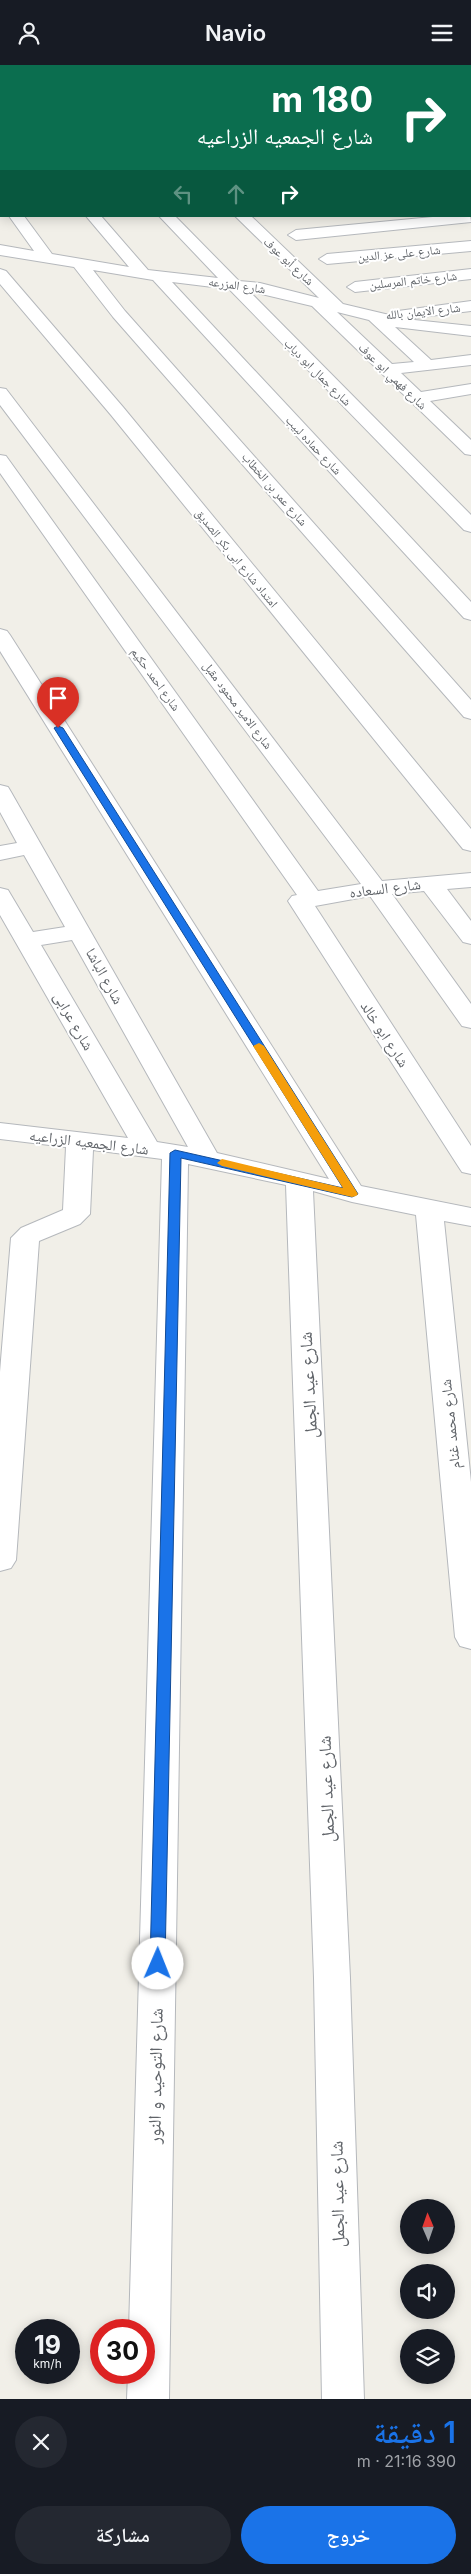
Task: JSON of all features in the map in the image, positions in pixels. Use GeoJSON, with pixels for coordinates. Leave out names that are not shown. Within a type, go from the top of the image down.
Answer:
{"type":"FeatureCollection","features":[{"type":"Feature","properties":{"kind":"street"},"geometry":{"type":"LineString","coordinates":[[17,217],[47,258]]}},
{"type":"Feature","properties":{"kind":"street","name":"شارع حماده لبيب"},"geometry":{"type":"LineString","coordinates":[[94,217],[471,614]]}},
{"type":"Feature","properties":{"kind":"street","name":"شارع جمال ابو دياب"},"geometry":{"type":"LineString","coordinates":[[167,217],[471,526]]}},
{"type":"Feature","properties":{"kind":"street","name":"شارع أبو عوف"},"geometry":{"type":"LineString","coordinates":[[246,217],[337,306]]}},
{"type":"Feature","properties":{"kind":"street"},"geometry":{"type":"LineString","coordinates":[[296,235],[462,217]]}},
{"type":"Feature","properties":{"kind":"street","name":"شارع على عز الدين"},"geometry":{"type":"LineString","coordinates":[[327,259],[471,246]]}},
{"type":"Feature","properties":{"kind":"street","name":"شارع المزرعه"},"geometry":{"type":"LineString","coordinates":[[0,250],[150,275],[230,283],[316,301],[375,317],[428,327],[471,331]]}},
{"type":"Feature","properties":{"kind":"street","name":"شارع عمر بن الخطاب"},"geometry":{"type":"LineString","coordinates":[[80,264],[119,314],[471,713]]}},
{"type":"Feature","properties":{"kind":"street","name":"امتداد شارع ابى بكر الصديق"},"geometry":{"type":"LineString","coordinates":[[0,274],[117,411],[471,844]]}},
{"type":"Feature","properties":{"kind":"street","name":"شارع خاتم المرسلين"},"geometry":{"type":"LineString","coordinates":[[356,287],[471,275]]}},
{"type":"Feature","properties":{"kind":"street","name":"شارع فهمي ابو عوف"},"geometry":{"type":"LineString","coordinates":[[316,301],[416,397],[454,424],[471,450]]}},
{"type":"Feature","properties":{"kind":"street","name":"شارع الايمان بالله"},"geometry":{"type":"LineString","coordinates":[[375,317],[471,306]]}},
{"type":"Feature","properties":{"kind":"street"},"geometry":{"type":"LineString","coordinates":[[375,317],[428,365]]}},
{"type":"Feature","properties":{"kind":"street"},"geometry":{"type":"LineString","coordinates":[[387,370],[471,360]]}},
{"type":"Feature","properties":{"kind":"street"},"geometry":{"type":"LineString","coordinates":[[416,397],[471,389]]}},
{"type":"Feature","properties":{"kind":"street","name":"شارع الامير محمود مقبل"},"geometry":{"type":"LineString","coordinates":[[0,393],[376,888],[471,1021]]}},
{"type":"Feature","properties":{"kind":"street","name":"شارع احمد حكيم"},"geometry":{"type":"LineString","coordinates":[[0,460],[305,900]]}},
{"type":"Feature","properties":{"kind":"street"},"geometry":{"type":"LineString","coordinates":[[0,635],[352,1194]]}},
{"type":"Feature","properties":{"kind":"street","name":"شارع الباشا"},"geometry":{"type":"LineString","coordinates":[[0,794],[32,847],[208,1159]]}},
{"type":"Feature","properties":{"kind":"street"},"geometry":{"type":"LineString","coordinates":[[0,853],[32,847]]}},
{"type":"Feature","properties":{"kind":"street","name":"شارع السعاده"},"geometry":{"type":"LineString","coordinates":[[305,900],[376,888],[471,880]]}},
{"type":"Feature","properties":{"kind":"street"},"geometry":{"type":"LineString","coordinates":[[430,883],[471,937]]}},
{"type":"Feature","properties":{"kind":"street","name":"شارع عرابى"},"geometry":{"type":"LineString","coordinates":[[0,895],[161,1151]]}},
{"type":"Feature","properties":{"kind":"street","name":"شارع ابو خالد"},"geometry":{"type":"LineString","coordinates":[[305,900],[471,1166]]}},
{"type":"Feature","properties":{"kind":"street"},"geometry":{"type":"LineString","coordinates":[[27,940],[80,932]]}},
{"type":"Feature","properties":{"kind":"street","name":"شارع الجمعيه الزراعيه"},"geometry":{"type":"LineString","coordinates":[[0,1131],[80,1140],[208,1159],[429,1211],[471,1217]]}},
{"type":"Feature","properties":{"kind":"street"},"geometry":{"type":"LineString","coordinates":[[0,1560],[25,1238],[36,1229],[65,1222],[76,1214],[78,1205],[80,1140]]}},
{"type":"Feature","properties":{"kind":"street","name":"شارع التوحيد و النور"},"geometry":{"type":"LineString","coordinates":[[148,2399],[161,1151]]}},
{"type":"Feature","properties":{"kind":"street","name":"شارع عيد الجمل"},"geometry":{"type":"LineString","coordinates":[[299,1180],[331,1929],[343,2399]]}},
{"type":"Feature","properties":{"kind":"street","name":"شارع محمد غنام"},"geometry":{"type":"LineString","coordinates":[[429,1211],[471,1637]]}},
{"type":"Feature","properties":{"kind":"slow traffic"},"geometry":{"type":"LineString","coordinates":[[222,1163],[352,1194],[259,1046]]}},
{"type":"Feature","properties":{"kind":"route"},"geometry":{"type":"LineString","coordinates":[[58,728],[352,1194],[299,1180],[175,1153],[158,1964]]}}]}
